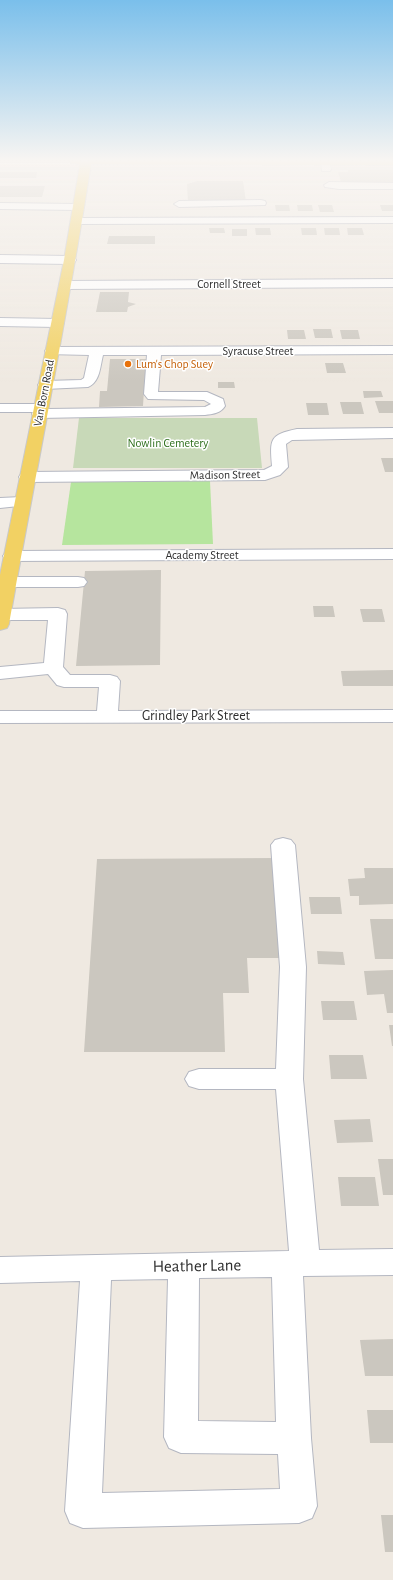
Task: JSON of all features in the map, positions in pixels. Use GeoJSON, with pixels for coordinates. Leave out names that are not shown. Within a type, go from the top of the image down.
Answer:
{"type":"FeatureCollection","features":[{"type":"Feature","properties":{"kind":"main road","name":"Van Born Road"},"geometry":{"type":"LineString","coordinates":[[1,619],[22,502],[74,235]]}},
{"type":"Feature","properties":{"kind":"street"},"geometry":{"type":"LineString","coordinates":[[0,259],[70,260]]}},
{"type":"Feature","properties":{"kind":"street","name":"Cornell Street"},"geometry":{"type":"LineString","coordinates":[[65,285],[393,283]]}},
{"type":"Feature","properties":{"kind":"street"},"geometry":{"type":"LineString","coordinates":[[0,322],[57,323]]}},
{"type":"Feature","properties":{"kind":"street","name":"Syracuse Street"},"geometry":{"type":"LineString","coordinates":[[52,351],[393,350]]}},
{"type":"Feature","properties":{"kind":"street"},"geometry":{"type":"LineString","coordinates":[[45,385],[83,384],[88,382],[91,378],[97,351]]}},
{"type":"Feature","properties":{"kind":"street"},"geometry":{"type":"LineString","coordinates":[[0,408],[40,411],[205,411],[218,406],[218,402],[207,396],[156,397],[151,394],[154,351]]}},
{"type":"Feature","properties":{"kind":"street","name":"Madison Street"},"geometry":{"type":"LineString","coordinates":[[27,477],[265,474],[274,472],[280,467],[278,444],[280,440],[287,436],[297,434],[393,433]]}},
{"type":"Feature","properties":{"kind":"street"},"geometry":{"type":"LineString","coordinates":[[0,503],[22,502]]}},
{"type":"Feature","properties":{"kind":"street","name":"Academy Street"},"geometry":{"type":"LineString","coordinates":[[12,556],[393,554]]}},
{"type":"Feature","properties":{"kind":"street"},"geometry":{"type":"LineString","coordinates":[[7,582],[78,582]]}},
{"type":"Feature","properties":{"kind":"street"},"geometry":{"type":"LineString","coordinates":[[1,619],[58,614],[53,668],[64,681],[110,681],[107,717]]}},
{"type":"Feature","properties":{"kind":"street"},"geometry":{"type":"LineString","coordinates":[[0,673],[53,668]]}},
{"type":"Feature","properties":{"kind":"street","name":"Grindley Park Street"},"geometry":{"type":"LineString","coordinates":[[0,717],[393,716]]}},
{"type":"Feature","properties":{"kind":"street"},"geometry":{"type":"LineString","coordinates":[[96,1268],[83,1511],[299,1506],[294,1438],[296,1264],[289,1079],[294,967],[283,845]]}},
{"type":"Feature","properties":{"kind":"street"},"geometry":{"type":"LineString","coordinates":[[199,1079],[289,1079]]}},
{"type":"Feature","properties":{"kind":"street","name":"Heather Lane"},"geometry":{"type":"LineString","coordinates":[[0,1270],[393,1262]]}},
{"type":"Feature","properties":{"kind":"street"},"geometry":{"type":"LineString","coordinates":[[184,1266],[181,1437],[294,1438]]}},
{"type":"Feature","properties":{"kind":"green space","name":"Nowlin Cemetery"},"geometry":{"type":"Polygon","coordinates":[[[79,418],[257,418],[262,468],[73,468],[79,418]]]}},
{"type":"Feature","properties":{"kind":"green space"},"geometry":{"type":"Polygon","coordinates":[[[210,481],[213,544],[62,545],[71,482],[210,481]]]}},
{"type":"Feature","properties":{"kind":"building"},"geometry":{"type":"Polygon","coordinates":[[[232,235],[247,235],[247,236],[232,236],[232,235]]]}},
{"type":"Feature","properties":{"kind":"building"},"geometry":{"type":"Polygon","coordinates":[[[109,236],[155,236],[155,244],[107,244],[109,236]]]}},
{"type":"Feature","properties":{"kind":"building"},"geometry":{"type":"Polygon","coordinates":[[[100,292],[129,292],[128,302],[136,304],[128,307],[127,312],[96,312],[100,292]]]}},
{"type":"Feature","properties":{"kind":"building"},"geometry":{"type":"Polygon","coordinates":[[[313,329],[331,329],[333,338],[315,338],[313,329]]]}},
{"type":"Feature","properties":{"kind":"building"},"geometry":{"type":"Polygon","coordinates":[[[287,330],[304,330],[306,339],[288,339],[287,330]]]}},
{"type":"Feature","properties":{"kind":"building"},"geometry":{"type":"Polygon","coordinates":[[[340,330],[358,330],[360,339],[342,339],[340,330]]]}},
{"type":"Feature","properties":{"kind":"building"},"geometry":{"type":"Polygon","coordinates":[[[110,359],[146,359],[143,406],[99,407],[100,391],[107,391],[110,359]]]}},
{"type":"Feature","properties":{"kind":"building"},"geometry":{"type":"Polygon","coordinates":[[[325,363],[343,363],[346,373],[327,373],[325,363]]]}},
{"type":"Feature","properties":{"kind":"building"},"geometry":{"type":"Polygon","coordinates":[[[218,382],[234,382],[235,388],[218,388],[218,382]]]}},
{"type":"Feature","properties":{"kind":"building"},"geometry":{"type":"Polygon","coordinates":[[[363,391],[381,391],[383,397],[364,398],[363,391]]]}},
{"type":"Feature","properties":{"kind":"building"},"geometry":{"type":"Polygon","coordinates":[[[375,401],[393,401],[393,413],[379,413],[375,401]]]}},
{"type":"Feature","properties":{"kind":"building"},"geometry":{"type":"Polygon","coordinates":[[[340,402],[361,402],[364,414],[343,414],[340,402]]]}},
{"type":"Feature","properties":{"kind":"building"},"geometry":{"type":"Polygon","coordinates":[[[306,403],[327,403],[329,415],[308,415],[306,403]]]}},
{"type":"Feature","properties":{"kind":"building"},"geometry":{"type":"Polygon","coordinates":[[[381,458],[393,458],[393,472],[385,472],[381,458]]]}},
{"type":"Feature","properties":{"kind":"building"},"geometry":{"type":"Polygon","coordinates":[[[161,570],[160,665],[76,666],[85,571],[161,570]]]}},
{"type":"Feature","properties":{"kind":"building"},"geometry":{"type":"Polygon","coordinates":[[[313,606],[333,606],[335,617],[314,617],[313,606]]]}},
{"type":"Feature","properties":{"kind":"building"},"geometry":{"type":"Polygon","coordinates":[[[360,609],[382,609],[385,622],[363,622],[360,609]]]}},
{"type":"Feature","properties":{"kind":"building"},"geometry":{"type":"Polygon","coordinates":[[[393,670],[393,686],[343,686],[341,671],[393,670]]]}},
{"type":"Feature","properties":{"kind":"building"},"geometry":{"type":"Polygon","coordinates":[[[278,858],[286,958],[247,958],[249,993],[223,993],[225,1052],[84,1052],[97,859],[278,858]]]}},
{"type":"Feature","properties":{"kind":"building"},"geometry":{"type":"Polygon","coordinates":[[[364,868],[393,868],[393,904],[359,905],[359,896],[350,896],[348,879],[365,878],[364,868]]]}},
{"type":"Feature","properties":{"kind":"building"},"geometry":{"type":"Polygon","coordinates":[[[309,897],[340,897],[342,914],[311,914],[309,897]]]}},
{"type":"Feature","properties":{"kind":"building"},"geometry":{"type":"Polygon","coordinates":[[[370,919],[393,919],[393,959],[375,959],[370,919]]]}},
{"type":"Feature","properties":{"kind":"building"},"geometry":{"type":"Polygon","coordinates":[[[317,951],[343,952],[345,965],[318,964],[317,951]]]}},
{"type":"Feature","properties":{"kind":"building"},"geometry":{"type":"Polygon","coordinates":[[[393,970],[393,1013],[387,1013],[384,994],[367,995],[364,971],[393,970]]]}},
{"type":"Feature","properties":{"kind":"building"},"geometry":{"type":"Polygon","coordinates":[[[321,1001],[354,1001],[357,1020],[323,1020],[321,1001]]]}},
{"type":"Feature","properties":{"kind":"building"},"geometry":{"type":"Polygon","coordinates":[[[389,1025],[393,1025],[393,1046],[392,1046],[389,1025]]]}},
{"type":"Feature","properties":{"kind":"building"},"geometry":{"type":"Polygon","coordinates":[[[329,1055],[363,1055],[367,1079],[331,1079],[329,1055]]]}},
{"type":"Feature","properties":{"kind":"building"},"geometry":{"type":"Polygon","coordinates":[[[370,1119],[373,1142],[337,1143],[334,1120],[370,1119]]]}},
{"type":"Feature","properties":{"kind":"building"},"geometry":{"type":"Polygon","coordinates":[[[378,1159],[393,1159],[393,1195],[383,1195],[378,1159]]]}},
{"type":"Feature","properties":{"kind":"building"},"geometry":{"type":"Polygon","coordinates":[[[338,1177],[375,1177],[379,1206],[341,1206],[338,1177]]]}},
{"type":"Feature","properties":{"kind":"building"},"geometry":{"type":"Polygon","coordinates":[[[393,1339],[393,1376],[365,1376],[360,1340],[393,1339]]]}},
{"type":"Feature","properties":{"kind":"building"},"geometry":{"type":"Polygon","coordinates":[[[367,1410],[393,1410],[393,1443],[370,1443],[367,1410]]]}},
{"type":"Feature","properties":{"kind":"building"},"geometry":{"type":"Polygon","coordinates":[[[381,1515],[393,1515],[393,1552],[385,1552],[381,1515]]]}},
{"type":"Feature","properties":{"kind":"place","name":"Lum's Chop Suey"},"geometry":{"type":"Point","coordinates":[128,364]}}]}
